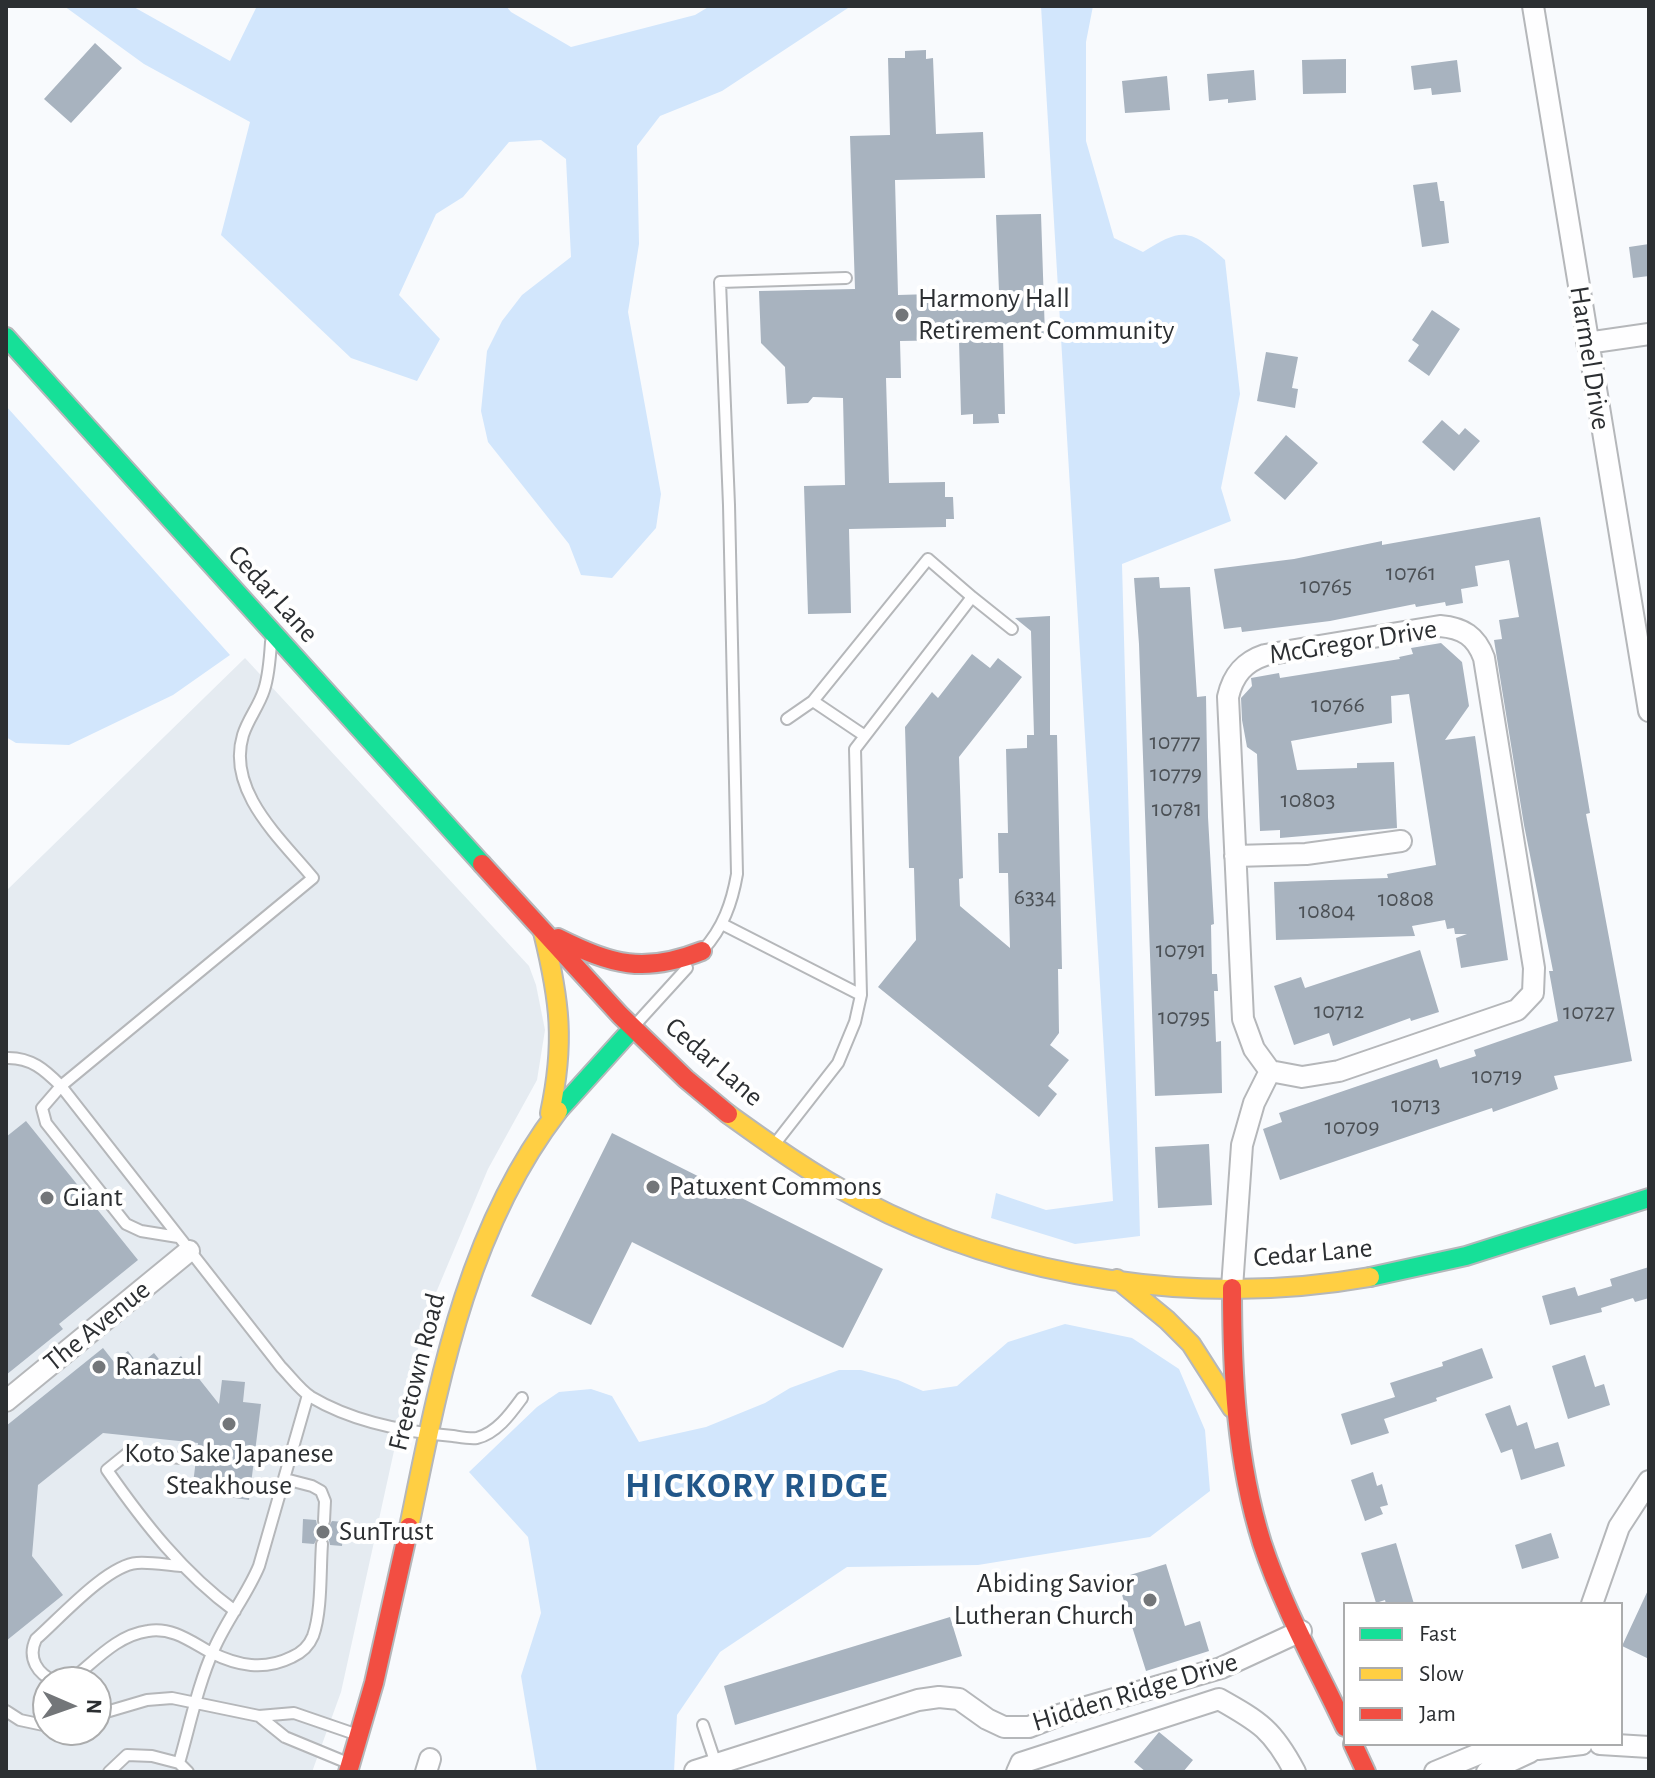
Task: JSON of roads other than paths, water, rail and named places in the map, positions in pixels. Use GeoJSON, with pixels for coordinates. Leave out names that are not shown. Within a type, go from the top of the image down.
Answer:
{"type":"FeatureCollection","features":[{"type":"Feature","properties":{"kind":"main road","name":"Cedar Lane"},"geometry":{"type":"LineString","coordinates":[[6,337],[272,636],[632,1029],[724,1111],[773,1147],[815,1175],[872,1205],[942,1235],[1015,1259],[1075,1274],[1181,1287],[1232,1288],[1319,1285],[1415,1269],[1649,1198]]}},
{"type":"Feature","properties":{"kind":"main road"},"geometry":{"type":"LineString","coordinates":[[542,930],[598,959],[622,965],[656,966],[678,962],[702,951]]}},
{"type":"Feature","properties":{"kind":"main road"},"geometry":{"type":"LineString","coordinates":[[542,930],[562,1019],[562,1057],[547,1125]]}},
{"type":"Feature","properties":{"kind":"main road","name":"Freetown Road"},"geometry":{"type":"LineString","coordinates":[[350,1768],[393,1605],[452,1333],[475,1265],[522,1162],[574,1089],[632,1029]]}},
{"type":"Feature","properties":{"kind":"main road"},"geometry":{"type":"LineString","coordinates":[[1117,1279],[1191,1344],[1234,1411]]}},
{"type":"Feature","properties":{"kind":"main road"},"geometry":{"type":"LineString","coordinates":[[1232,1288],[1234,1411],[1256,1520],[1272,1565],[1343,1723]]}},
{"type":"Feature","properties":{"kind":"main road"},"geometry":{"type":"LineString","coordinates":[[1354,1746],[1366,1772]]}},
{"type":"Feature","properties":{"kind":"street","name":"Harmel Drive"},"geometry":{"type":"LineString","coordinates":[[1533,6],[1649,711]]}},
{"type":"Feature","properties":{"kind":"street"},"geometry":{"type":"LineString","coordinates":[[1587,343],[1649,334]]}},
{"type":"Feature","properties":{"kind":"street","name":"McGregor Drive"},"geometry":{"type":"LineString","coordinates":[[1440,626],[1463,630],[1480,645],[1484,658],[1534,968],[1533,993],[1517,1010],[1339,1071],[1302,1077],[1270,1071],[1254,1049],[1243,1019],[1228,697],[1231,685],[1244,666],[1265,655],[1440,626]]}},
{"type":"Feature","properties":{"kind":"street"},"geometry":{"type":"LineString","coordinates":[[1235,856],[1340,851],[1401,841]]}},
{"type":"Feature","properties":{"kind":"street"},"geometry":{"type":"LineString","coordinates":[[1232,1288],[1242,1145],[1254,1103],[1270,1071]]}},
{"type":"Feature","properties":{"kind":"street","name":"The Avenue"},"geometry":{"type":"LineString","coordinates":[[6,1401],[183,1244]]}},
{"type":"Feature","properties":{"kind":"street"},"geometry":{"type":"LineString","coordinates":[[1593,1602],[1619,1527],[1649,1481]]}},
{"type":"Feature","properties":{"kind":"street","name":"Hidden Ridge Drive"},"geometry":{"type":"LineString","coordinates":[[695,1771],[918,1700],[939,1697],[959,1699],[1004,1727],[1029,1727],[1062,1714],[1221,1668],[1301,1631]]}},
{"type":"Feature","properties":{"kind":"street"},"geometry":{"type":"LineString","coordinates":[[1017,1772],[1021,1763],[1219,1699],[1260,1722],[1282,1748],[1295,1772]]}},
{"type":"Feature","properties":{"kind":"street"},"geometry":{"type":"LineString","coordinates":[[1623,1745],[1649,1747]]}},
{"type":"Feature","properties":{"kind":"street"},"geometry":{"type":"LineString","coordinates":[[1435,1772],[1493,1748],[1564,1746]]}},
{"type":"Feature","properties":{"kind":"street"},"geometry":{"type":"LineString","coordinates":[[1487,1772],[1538,1749]]}},
{"type":"Feature","properties":{"kind":"lane"},"geometry":{"type":"LineString","coordinates":[[632,1029],[722,924],[733,901],[737,874],[729,505],[720,282],[846,278]]}},
{"type":"Feature","properties":{"kind":"lane"},"geometry":{"type":"LineString","coordinates":[[787,719],[813,701],[928,559],[1012,629]]}},
{"type":"Feature","properties":{"kind":"lane"},"geometry":{"type":"LineString","coordinates":[[773,1147],[838,1063],[855,1022],[861,995],[855,749],[972,597]]}},
{"type":"Feature","properties":{"kind":"lane"},"geometry":{"type":"LineString","coordinates":[[183,1244],[126,1224],[46,1123],[42,1108],[61,1086],[313,878],[255,806],[241,767],[244,734],[265,689],[272,636]]}},
{"type":"Feature","properties":{"kind":"lane"},"geometry":{"type":"LineString","coordinates":[[813,701],[865,736]]}},
{"type":"Feature","properties":{"kind":"lane"},"geometry":{"type":"LineString","coordinates":[[722,924],[861,995]]}},
{"type":"Feature","properties":{"kind":"lane"},"geometry":{"type":"LineString","coordinates":[[6,1058],[28,1060],[43,1068],[61,1086],[281,1367],[308,1395],[344,1413],[428,1434],[475,1438],[490,1432],[522,1398]]}},
{"type":"Feature","properties":{"kind":"lane"},"geometry":{"type":"LineString","coordinates":[[179,1763],[212,1653],[249,1591],[259,1566],[308,1395]]}},
{"type":"Feature","properties":{"kind":"lane"},"geometry":{"type":"LineString","coordinates":[[181,1458],[128,1453],[107,1470],[181,1566],[235,1611]]}},
{"type":"Feature","properties":{"kind":"lane"},"geometry":{"type":"LineString","coordinates":[[285,1479],[321,1491],[325,1501],[324,1521]]}},
{"type":"Feature","properties":{"kind":"lane"},"geometry":{"type":"LineString","coordinates":[[88,1666],[119,1641],[135,1633],[152,1630],[185,1637],[212,1653],[242,1665],[273,1666],[300,1653],[314,1635],[322,1544]]}},
{"type":"Feature","properties":{"kind":"lane"},"geometry":{"type":"LineString","coordinates":[[36,1666],[32,1661],[31,1650],[36,1639],[104,1579],[135,1563],[181,1566]]}},
{"type":"Feature","properties":{"kind":"lane"},"geometry":{"type":"LineString","coordinates":[[112,1710],[147,1700],[172,1698],[259,1716],[294,1713],[360,1736]]}},
{"type":"Feature","properties":{"kind":"lane"},"geometry":{"type":"LineString","coordinates":[[6,1711],[20,1720],[32,1723]]}},
{"type":"Feature","properties":{"kind":"lane"},"geometry":{"type":"LineString","coordinates":[[259,1716],[285,1737],[350,1768]]}},
{"type":"Feature","properties":{"kind":"lane"},"geometry":{"type":"LineString","coordinates":[[703,1725],[716,1764]]}},
{"type":"Feature","properties":{"kind":"lane"},"geometry":{"type":"LineString","coordinates":[[109,1772],[127,1755],[152,1756],[179,1763],[188,1772]]}},
{"type":"Feature","properties":{"kind":"place","name":"Harmony Hall Retirement Community"},"geometry":{"type":"Point","coordinates":[902,315]}},
{"type":"Feature","properties":{"kind":"place","name":"Patuxent Commons"},"geometry":{"type":"Point","coordinates":[653,1187]}},
{"type":"Feature","properties":{"kind":"place","name":"Giant"},"geometry":{"type":"Point","coordinates":[47,1198]}},
{"type":"Feature","properties":{"kind":"place","name":"Ranazul"},"geometry":{"type":"Point","coordinates":[99,1367]}},
{"type":"Feature","properties":{"kind":"place","name":"Koto Sake Japanese Steakhouse"},"geometry":{"type":"Point","coordinates":[229,1424]}},
{"type":"Feature","properties":{"kind":"place","name":"SunTrust"},"geometry":{"type":"Point","coordinates":[323,1532]}},
{"type":"Feature","properties":{"kind":"place","name":"Abiding Savior Lutheran Church"},"geometry":{"type":"Point","coordinates":[1150,1600]}},
{"type":"Feature","properties":{"kind":"district","name":"HICKORY RIDGE"},"geometry":{"type":"Point","coordinates":[757,1486]}}]}
